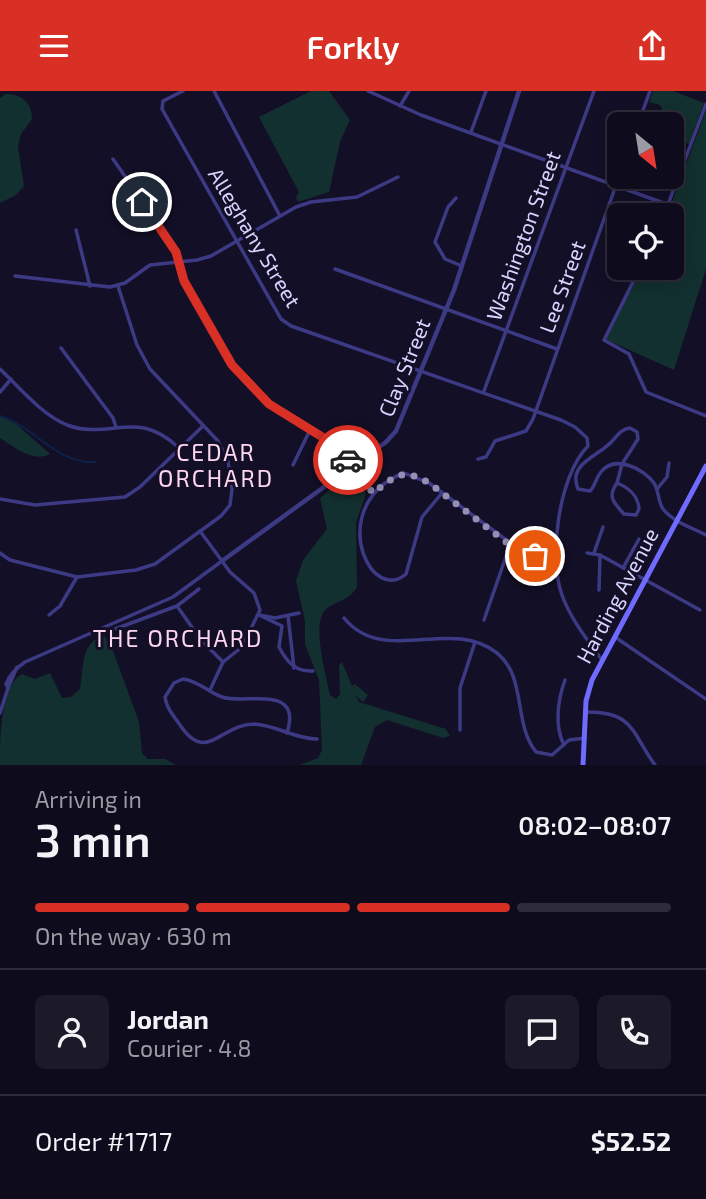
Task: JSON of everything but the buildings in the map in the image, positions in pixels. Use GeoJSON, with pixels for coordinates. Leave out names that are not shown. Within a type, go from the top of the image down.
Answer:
{"type":"FeatureCollection","features":[{"type":"Feature","properties":{"kind":"main road","name":"Harding Avenue"},"geometry":{"type":"LineString","coordinates":[[583,765],[585,712],[590,687],[706,466]]}},
{"type":"Feature","properties":{"kind":"street","name":"Alleghany Street"},"geometry":{"type":"LineString","coordinates":[[183,91],[161,104],[235,242],[276,313],[284,322],[484,391],[572,425],[588,442],[574,461],[565,488],[559,516],[558,559]]}},
{"type":"Feature","properties":{"kind":"street"},"geometry":{"type":"LineString","coordinates":[[214,91],[280,216]]}},
{"type":"Feature","properties":{"kind":"street"},"geometry":{"type":"LineString","coordinates":[[368,91],[400,106],[607,183]]}},
{"type":"Feature","properties":{"kind":"street"},"geometry":{"type":"LineString","coordinates":[[400,106],[409,91]]}},
{"type":"Feature","properties":{"kind":"street"},"geometry":{"type":"LineString","coordinates":[[471,132],[486,91]]}},
{"type":"Feature","properties":{"kind":"street","name":"Clay Street"},"geometry":{"type":"LineString","coordinates":[[0,713],[8,679],[17,667],[173,597],[392,437],[463,266],[500,142],[519,91]]}},
{"type":"Feature","properties":{"kind":"street","name":"Washington Street"},"geometry":{"type":"LineString","coordinates":[[484,391],[594,91]]}},
{"type":"Feature","properties":{"kind":"street"},"geometry":{"type":"LineString","coordinates":[[642,112],[650,91]]}},
{"type":"Feature","properties":{"kind":"street"},"geometry":{"type":"LineString","coordinates":[[670,203],[706,104]]}},
{"type":"Feature","properties":{"kind":"street"},"geometry":{"type":"LineString","coordinates":[[113,159],[172,244],[184,281],[232,365],[269,404],[337,446],[373,493]]}},
{"type":"Feature","properties":{"kind":"street"},"geometry":{"type":"LineString","coordinates":[[15,276],[90,286],[118,286],[150,265],[205,259],[308,202],[358,197],[398,177]]}},
{"type":"Feature","properties":{"kind":"street","name":"Lee Street"},"geometry":{"type":"LineString","coordinates":[[536,411],[614,189]]}},
{"type":"Feature","properties":{"kind":"street"},"geometry":{"type":"LineString","coordinates":[[624,189],[663,203]]}},
{"type":"Feature","properties":{"kind":"street"},"geometry":{"type":"LineString","coordinates":[[456,198],[448,207],[435,242],[444,259],[463,266]]}},
{"type":"Feature","properties":{"kind":"street"},"geometry":{"type":"LineString","coordinates":[[76,230],[90,286]]}},
{"type":"Feature","properties":{"kind":"street"},"geometry":{"type":"LineString","coordinates":[[335,269],[557,349]]}},
{"type":"Feature","properties":{"kind":"street"},"geometry":{"type":"LineString","coordinates":[[634,280],[603,339],[629,354],[646,392],[706,416]]}},
{"type":"Feature","properties":{"kind":"street"},"geometry":{"type":"LineString","coordinates":[[0,553],[10,560],[77,577],[144,569],[226,510],[232,495],[225,453],[150,369],[137,345],[118,286]]}},
{"type":"Feature","properties":{"kind":"street"},"geometry":{"type":"LineString","coordinates":[[61,348],[113,418],[116,427]]}},
{"type":"Feature","properties":{"kind":"street"},"geometry":{"type":"LineString","coordinates":[[0,369],[61,422],[77,428],[146,427],[163,434],[179,448]]}},
{"type":"Feature","properties":{"kind":"street"},"geometry":{"type":"LineString","coordinates":[[0,392],[11,379]]}},
{"type":"Feature","properties":{"kind":"street"},"geometry":{"type":"LineString","coordinates":[[478,459],[486,457],[495,441],[526,431],[536,411]]}},
{"type":"Feature","properties":{"kind":"street"},"geometry":{"type":"LineString","coordinates":[[0,499],[35,505],[117,500],[138,488],[203,426]]}},
{"type":"Feature","properties":{"kind":"street"},"geometry":{"type":"LineString","coordinates":[[617,483],[629,489],[637,499],[639,509],[636,515],[624,514],[612,501],[611,496],[622,464],[638,439],[636,432],[630,428],[622,429],[608,445],[583,462],[576,486],[582,492],[590,491],[604,469],[622,464],[645,473],[657,489],[664,510],[706,535]]}},
{"type":"Feature","properties":{"kind":"street"},"geometry":{"type":"LineString","coordinates":[[293,465],[310,430]]}},
{"type":"Feature","properties":{"kind":"street"},"geometry":{"type":"LineString","coordinates":[[657,489],[667,477],[669,463]]}},
{"type":"Feature","properties":{"kind":"street"},"geometry":{"type":"LineString","coordinates":[[442,493],[420,521],[408,572],[397,579],[376,573],[363,556],[361,520],[365,504],[373,493],[404,473],[425,481],[442,493],[510,545],[529,554],[558,559],[562,596],[602,661]]}},
{"type":"Feature","properties":{"kind":"street"},"geometry":{"type":"LineString","coordinates":[[594,553],[603,527]]}},
{"type":"Feature","properties":{"kind":"street"},"geometry":{"type":"LineString","coordinates":[[200,531],[222,561],[254,593],[260,615],[242,647],[223,662],[210,690]]}},
{"type":"Feature","properties":{"kind":"street"},"geometry":{"type":"LineString","coordinates":[[623,568],[639,539]]}},
{"type":"Feature","properties":{"kind":"street"},"geometry":{"type":"LineString","coordinates":[[484,620],[510,545]]}},
{"type":"Feature","properties":{"kind":"street"},"geometry":{"type":"LineString","coordinates":[[587,553],[600,555],[700,610]]}},
{"type":"Feature","properties":{"kind":"street"},"geometry":{"type":"LineString","coordinates":[[599,590],[600,555]]}},
{"type":"Feature","properties":{"kind":"street"},"geometry":{"type":"LineString","coordinates":[[49,615],[60,606],[77,577]]}},
{"type":"Feature","properties":{"kind":"street"},"geometry":{"type":"LineString","coordinates":[[115,629],[177,606],[199,589]]}},
{"type":"Feature","properties":{"kind":"street"},"geometry":{"type":"LineString","coordinates":[[177,606],[201,641],[223,662]]}},
{"type":"Feature","properties":{"kind":"street"},"geometry":{"type":"LineString","coordinates":[[260,615],[275,618],[299,613]]}},
{"type":"Feature","properties":{"kind":"street"},"geometry":{"type":"LineString","coordinates":[[260,615],[282,626],[279,649],[294,668],[313,671]]}},
{"type":"Feature","properties":{"kind":"street"},"geometry":{"type":"LineString","coordinates":[[288,615],[294,668]]}},
{"type":"Feature","properties":{"kind":"street"},"geometry":{"type":"LineString","coordinates":[[344,618],[360,633],[378,640],[445,637],[475,642],[494,651],[510,669],[534,749],[549,755],[573,739],[585,738]]}},
{"type":"Feature","properties":{"kind":"street"},"geometry":{"type":"LineString","coordinates":[[615,637],[706,699]]}},
{"type":"Feature","properties":{"kind":"street"},"geometry":{"type":"LineString","coordinates":[[460,730],[458,697],[475,642]]}},
{"type":"Feature","properties":{"kind":"street"},"geometry":{"type":"LineString","coordinates":[[287,733],[290,717],[278,701],[266,697],[232,699],[183,679],[174,683],[165,697],[167,706],[187,736],[197,743],[208,743],[247,725],[263,725],[304,739],[317,739]]}},
{"type":"Feature","properties":{"kind":"street"},"geometry":{"type":"LineString","coordinates":[[564,745],[560,735],[559,706],[565,680]]}},
{"type":"Feature","properties":{"kind":"street"},"geometry":{"type":"LineString","coordinates":[[585,712],[610,713],[627,722],[654,765]]}},
{"type":"Feature","properties":{"kind":"green space"},"geometry":{"type":"Polygon","coordinates":[[[311,91],[329,91],[350,120],[340,142],[329,192],[298,202],[296,198],[299,192],[259,117],[311,91]]]}},
{"type":"Feature","properties":{"kind":"green space"},"geometry":{"type":"Polygon","coordinates":[[[653,91],[673,91],[704,103],[689,144],[684,142],[684,112],[663,112],[660,105],[649,102],[653,91]]]}},
{"type":"Feature","properties":{"kind":"green space"},"geometry":{"type":"Polygon","coordinates":[[[6,94],[25,101],[30,108],[32,119],[21,134],[18,147],[24,186],[16,195],[0,203],[0,98],[6,94]]]}},
{"type":"Feature","properties":{"kind":"green space"},"geometry":{"type":"Polygon","coordinates":[[[706,111],[706,269],[674,370],[607,340],[606,336],[636,280],[684,280],[684,203],[672,203],[677,189],[684,189],[684,170],[706,111]]]}},
{"type":"Feature","properties":{"kind":"green space"},"geometry":{"type":"Polygon","coordinates":[[[0,416],[16,424],[50,454],[37,457],[30,455],[0,438],[0,416]]]}},
{"type":"Feature","properties":{"kind":"green space"},"geometry":{"type":"Polygon","coordinates":[[[351,472],[366,494],[356,522],[357,587],[347,598],[326,609],[320,625],[321,650],[330,695],[336,699],[340,694],[339,665],[342,662],[352,686],[355,684],[368,695],[363,702],[355,695],[359,702],[446,729],[450,736],[443,738],[387,720],[375,727],[361,765],[299,765],[318,758],[322,750],[319,680],[305,644],[305,621],[296,581],[303,560],[327,529],[320,498],[351,472]]]}},
{"type":"Feature","properties":{"kind":"green space"},"geometry":{"type":"Polygon","coordinates":[[[104,635],[113,651],[139,722],[142,753],[148,759],[165,759],[176,765],[0,765],[5,702],[15,680],[22,674],[35,679],[50,673],[62,698],[71,697],[80,689],[87,650],[96,639],[104,635]]]}},
{"type":"Feature","properties":{"kind":"waterway"},"geometry":{"type":"LineString","coordinates":[[0,416],[13,421],[69,457],[96,462]]}},
{"type":"Feature","properties":{"kind":"way so far"},"geometry":{"type":"LineString","coordinates":[[348,460],[373,493],[398,474],[414,475],[429,483],[510,545],[535,556]]}},
{"type":"Feature","properties":{"kind":"district","name":"CEDAR ORCHARD"},"geometry":{"type":"Point","coordinates":[216,466]}},
{"type":"Feature","properties":{"kind":"district","name":"THE ORCHARD"},"geometry":{"type":"Point","coordinates":[178,639]}},
{"type":"Feature","properties":{"kind":"route"},"geometry":{"type":"LineString","coordinates":[[142,202],[172,244],[184,281],[232,365],[269,404],[289,419],[332,443],[348,460]]}}]}
